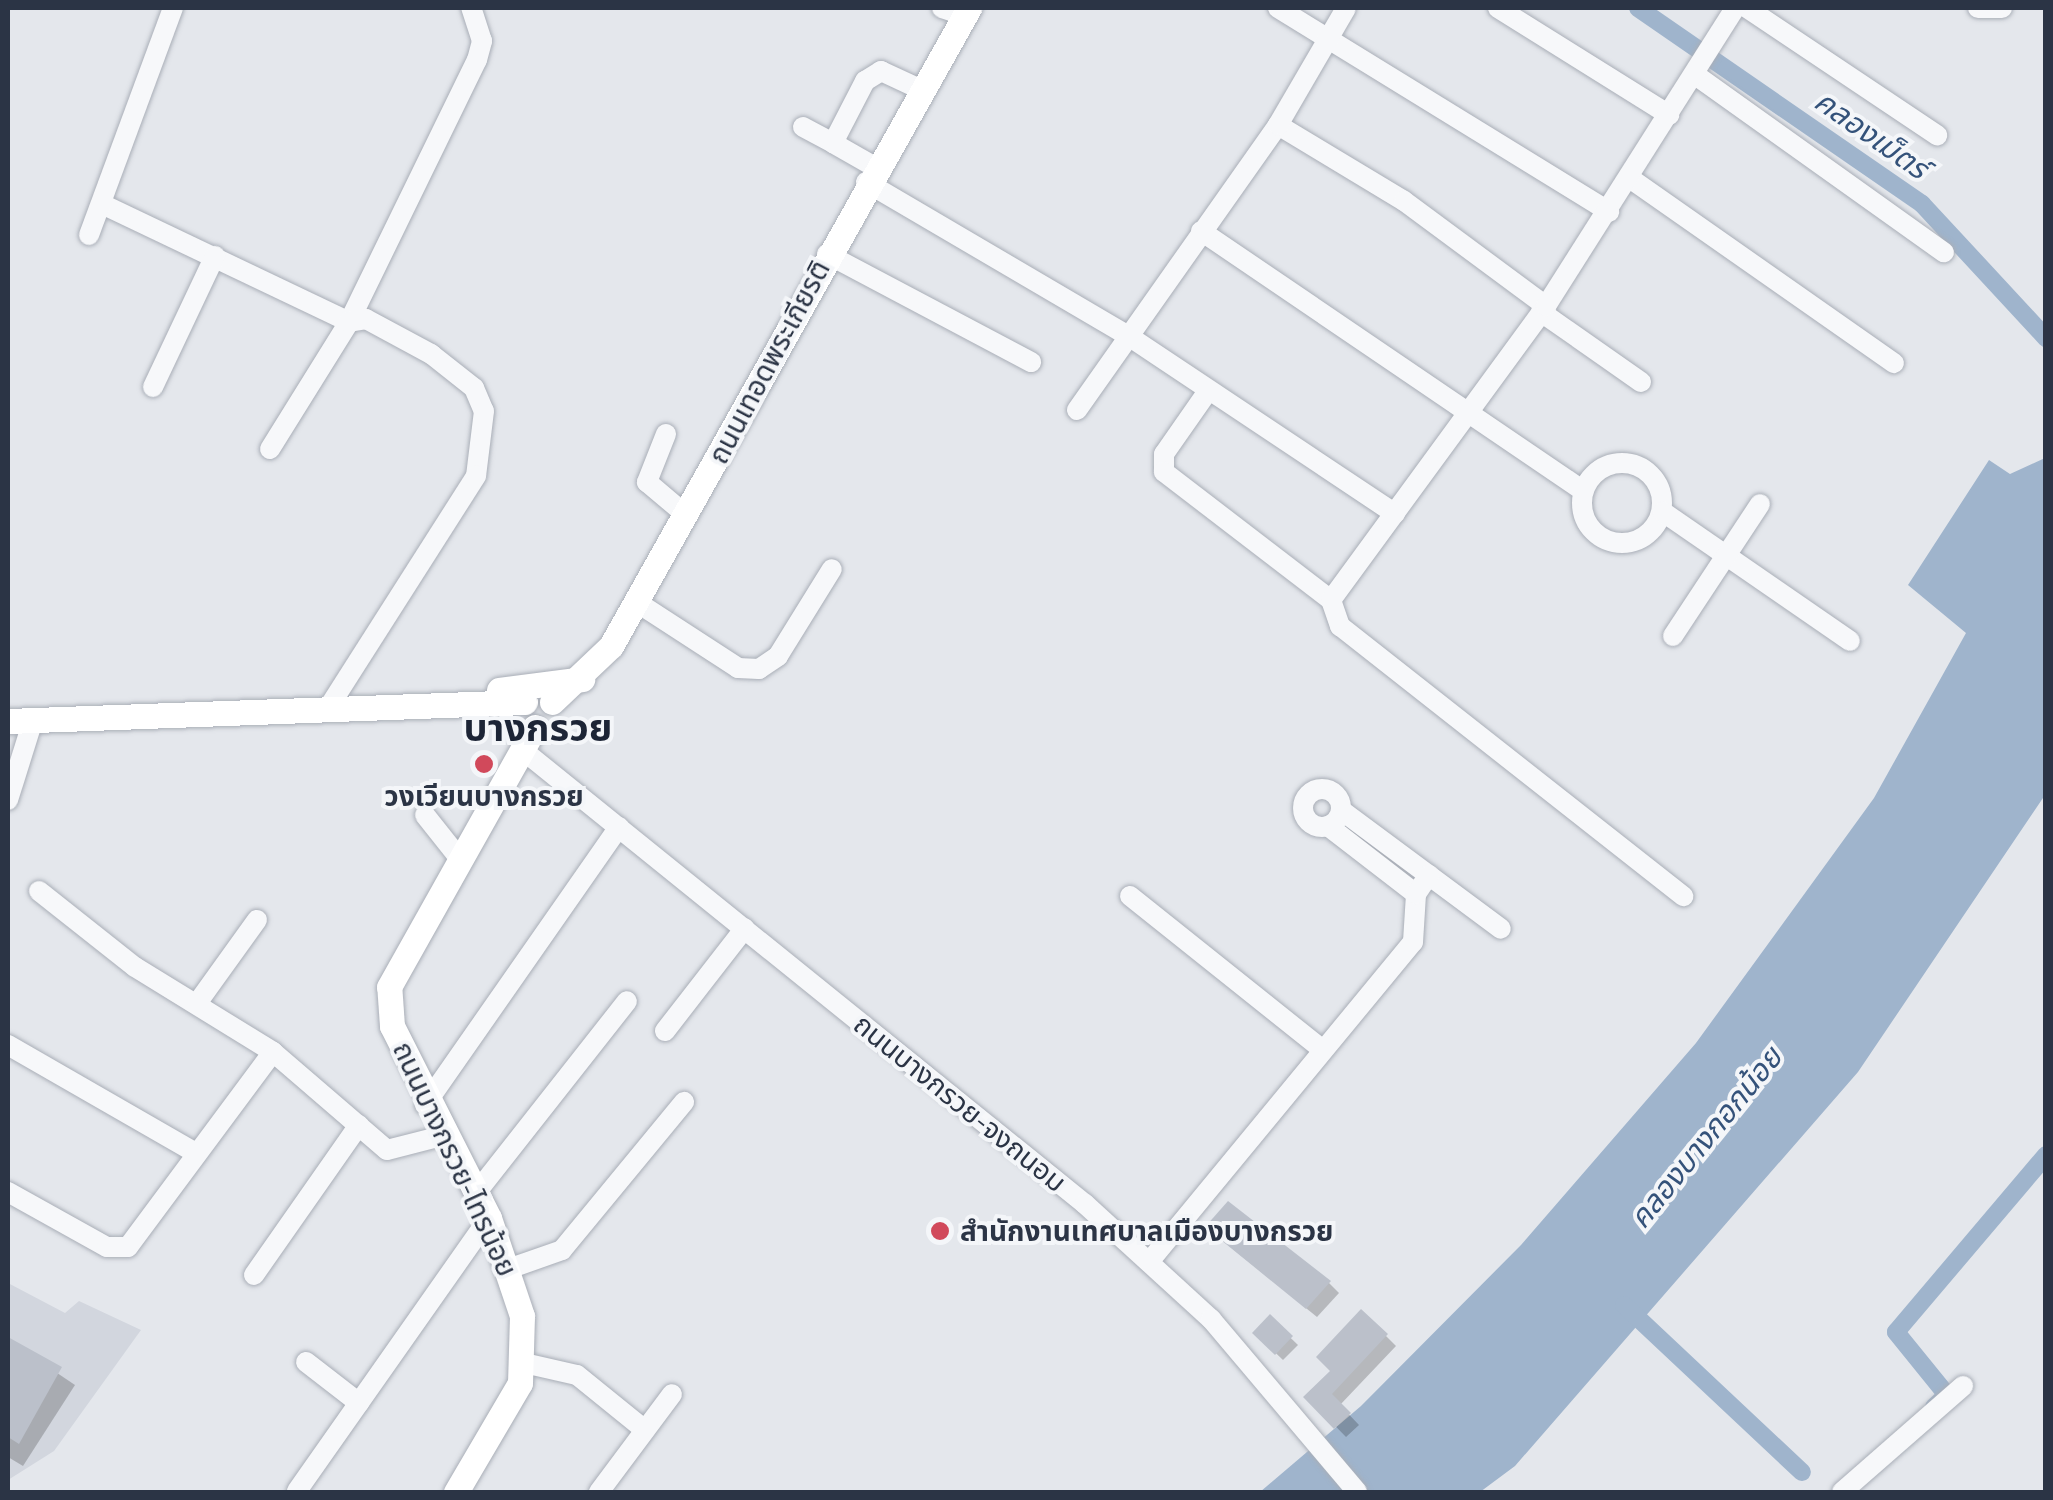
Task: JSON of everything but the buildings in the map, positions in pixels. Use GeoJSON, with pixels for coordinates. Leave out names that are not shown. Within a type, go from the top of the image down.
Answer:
{"type":"FeatureCollection","features":[{"type":"Feature","properties":{"kind":"main road","name":"ถนนเทอดพระเกียรติ"},"geometry":{"type":"LineString","coordinates":[[535,727],[552,720],[552,702],[582,678],[635,601],[686,515],[959,10]]}},
{"type":"Feature","properties":{"kind":"main road"},"geometry":{"type":"LineString","coordinates":[[481,698],[582,678]]}},
{"type":"Feature","properties":{"kind":"main road"},"geometry":{"type":"LineString","coordinates":[[481,698],[508,714],[525,752]]}},
{"type":"Feature","properties":{"kind":"main road"},"geometry":{"type":"LineString","coordinates":[[20,720],[481,698],[552,702]]}},
{"type":"Feature","properties":{"kind":"main road"},"geometry":{"type":"LineString","coordinates":[[525,702],[535,727]]}},
{"type":"Feature","properties":{"kind":"main road","name":"ถนนบางกรวย-ไทรน้อย"},"geometry":{"type":"LineString","coordinates":[[524,1363],[510,1268],[489,1218],[425,1104],[392,1026],[388,987],[525,752],[535,727]]}},
{"type":"Feature","properties":{"kind":"main road"},"geometry":{"type":"LineString","coordinates":[[456,1492],[524,1363]]}},
{"type":"Feature","properties":{"kind":"street"},"geometry":{"type":"LineString","coordinates":[[89,235],[173,8]]}},
{"type":"Feature","properties":{"kind":"street"},"geometry":{"type":"LineString","coordinates":[[270,449],[350,322],[477,60],[471,8]]}},
{"type":"Feature","properties":{"kind":"street"},"geometry":{"type":"LineString","coordinates":[[1278,8],[1332,33],[1610,212]]}},
{"type":"Feature","properties":{"kind":"street"},"geometry":{"type":"LineString","coordinates":[[1078,410],[1278,125],[1346,8]]}},
{"type":"Feature","properties":{"kind":"street"},"geometry":{"type":"LineString","coordinates":[[1498,8],[1669,114]]}},
{"type":"Feature","properties":{"kind":"street"},"geometry":{"type":"LineString","coordinates":[[1330,600],[1610,212],[1736,8]]}},
{"type":"Feature","properties":{"kind":"street"},"geometry":{"type":"LineString","coordinates":[[1747,8],[1937,135]]}},
{"type":"Feature","properties":{"kind":"street"},"geometry":{"type":"LineString","coordinates":[[1978,8],[2002,8]]}},
{"type":"Feature","properties":{"kind":"street"},"geometry":{"type":"LineString","coordinates":[[832,144],[868,75],[882,71],[917,88]]}},
{"type":"Feature","properties":{"kind":"street"},"geometry":{"type":"LineString","coordinates":[[1694,74],[1944,252]]}},
{"type":"Feature","properties":{"kind":"street"},"geometry":{"type":"LineString","coordinates":[[1278,125],[1404,201],[1641,382]]}},
{"type":"Feature","properties":{"kind":"street"},"geometry":{"type":"LineString","coordinates":[[804,127],[870,174],[1128,336],[1395,514]]}},
{"type":"Feature","properties":{"kind":"street"},"geometry":{"type":"LineString","coordinates":[[1631,179],[1894,363]]}},
{"type":"Feature","properties":{"kind":"street"},"geometry":{"type":"LineString","coordinates":[[102,204],[350,322],[375,322],[474,388],[487,431],[476,476],[330,704]]}},
{"type":"Feature","properties":{"kind":"street"},"geometry":{"type":"LineString","coordinates":[[1202,230],[1583,491],[1593,532],[1612,543],[1653,531],[1663,512],[1660,487],[1644,468],[1620,462],[1597,471],[1583,491]]}},
{"type":"Feature","properties":{"kind":"street"},"geometry":{"type":"LineString","coordinates":[[827,254],[1031,362]]}},
{"type":"Feature","properties":{"kind":"street"},"geometry":{"type":"LineString","coordinates":[[153,387],[215,256]]}},
{"type":"Feature","properties":{"kind":"street"},"geometry":{"type":"LineString","coordinates":[[1208,391],[1164,454],[1164,472],[1330,600],[1340,626],[1684,896]]}},
{"type":"Feature","properties":{"kind":"street"},"geometry":{"type":"LineString","coordinates":[[666,434],[648,482],[686,515]]}},
{"type":"Feature","properties":{"kind":"street"},"geometry":{"type":"LineString","coordinates":[[1673,636],[1760,504]]}},
{"type":"Feature","properties":{"kind":"street"},"geometry":{"type":"LineString","coordinates":[[1663,512],[1850,641]]}},
{"type":"Feature","properties":{"kind":"street"},"geometry":{"type":"LineString","coordinates":[[635,601],[738,668],[759,669],[778,656],[832,569]]}},
{"type":"Feature","properties":{"kind":"street"},"geometry":{"type":"LineString","coordinates":[[8,800],[20,720]]}},
{"type":"Feature","properties":{"kind":"street","name":"ถนนบางกรวย-จงถนอม"},"geometry":{"type":"LineString","coordinates":[[525,752],[1149,1262],[1291,1408],[1357,1492]]}},
{"type":"Feature","properties":{"kind":"street"},"geometry":{"type":"LineString","coordinates":[[424,815],[460,860]]}},
{"type":"Feature","properties":{"kind":"street"},"geometry":{"type":"LineString","coordinates":[[1416,894],[1334,818],[1429,876],[1501,929]]}},
{"type":"Feature","properties":{"kind":"street"},"geometry":{"type":"LineString","coordinates":[[425,1104],[619,827]]}},
{"type":"Feature","properties":{"kind":"street"},"geometry":{"type":"LineString","coordinates":[[1149,1262],[1413,942],[1416,894],[1429,876]]}},
{"type":"Feature","properties":{"kind":"street"},"geometry":{"type":"LineString","coordinates":[[39,891],[272,1052],[395,1152],[442,1136]]}},
{"type":"Feature","properties":{"kind":"street"},"geometry":{"type":"LineString","coordinates":[[1130,896],[1322,1048]]}},
{"type":"Feature","properties":{"kind":"street"},"geometry":{"type":"LineString","coordinates":[[198,1002],[258,920]]}},
{"type":"Feature","properties":{"kind":"street"},"geometry":{"type":"LineString","coordinates":[[665,1031],[745,928]]}},
{"type":"Feature","properties":{"kind":"street"},"geometry":{"type":"LineString","coordinates":[[476,1193],[627,1001]]}},
{"type":"Feature","properties":{"kind":"street"},"geometry":{"type":"LineString","coordinates":[[8,1046],[194,1152]]}},
{"type":"Feature","properties":{"kind":"street"},"geometry":{"type":"LineString","coordinates":[[8,1192],[121,1250],[272,1052]]}},
{"type":"Feature","properties":{"kind":"street"},"geometry":{"type":"LineString","coordinates":[[510,1268],[562,1250],[684,1102]]}},
{"type":"Feature","properties":{"kind":"street"},"geometry":{"type":"LineString","coordinates":[[254,1274],[359,1126]]}},
{"type":"Feature","properties":{"kind":"street"},"geometry":{"type":"LineString","coordinates":[[297,1490],[489,1218]]}},
{"type":"Feature","properties":{"kind":"street"},"geometry":{"type":"LineString","coordinates":[[306,1362],[359,1403]]}},
{"type":"Feature","properties":{"kind":"street"},"geometry":{"type":"LineString","coordinates":[[524,1363],[577,1375],[645,1430]]}},
{"type":"Feature","properties":{"kind":"street"},"geometry":{"type":"LineString","coordinates":[[1842,1492],[1963,1386]]}},
{"type":"Feature","properties":{"kind":"street"},"geometry":{"type":"LineString","coordinates":[[599,1492],[672,1394]]}},
{"type":"Feature","properties":{"kind":"shaded area"},"geometry":{"type":"Polygon","coordinates":[[[8,1283],[65,1313],[79,1301],[141,1330],[54,1451],[8,1480],[8,1283]]]}},
{"type":"Feature","properties":{"kind":"water","name":"คลองบางกอกน้อย"},"geometry":{"type":"Polygon","coordinates":[[[2045,458],[2045,795],[1858,1072],[1515,1466],[1480,1492],[1260,1492],[1361,1406],[1521,1245],[1696,1043],[1874,798],[1966,633],[1908,585],[1989,460],[2010,474],[2045,458]]]}},
{"type":"Feature","properties":{"kind":"waterway","name":"คลองเม็ตร์"},"geometry":{"type":"LineString","coordinates":[[1638,8],[1922,204],[2046,338]]}},
{"type":"Feature","properties":{"kind":"waterway"},"geometry":{"type":"LineString","coordinates":[[1934,1407],[1947,1395],[1896,1332],[2046,1155]]}},
{"type":"Feature","properties":{"kind":"waterway"},"geometry":{"type":"LineString","coordinates":[[1624,1305],[1802,1472]]}},
{"type":"Feature","properties":{"kind":"place","name":"วงเวียนบางกรวย"},"geometry":{"type":"Point","coordinates":[484,764]}},
{"type":"Feature","properties":{"kind":"place","name":"สำนักงานเทศบาลเมืองบางกรวย"},"geometry":{"type":"Point","coordinates":[940,1231]}},
{"type":"Feature","properties":{"kind":"district","name":"บางกรวย"},"geometry":{"type":"Point","coordinates":[538,728]}}]}
